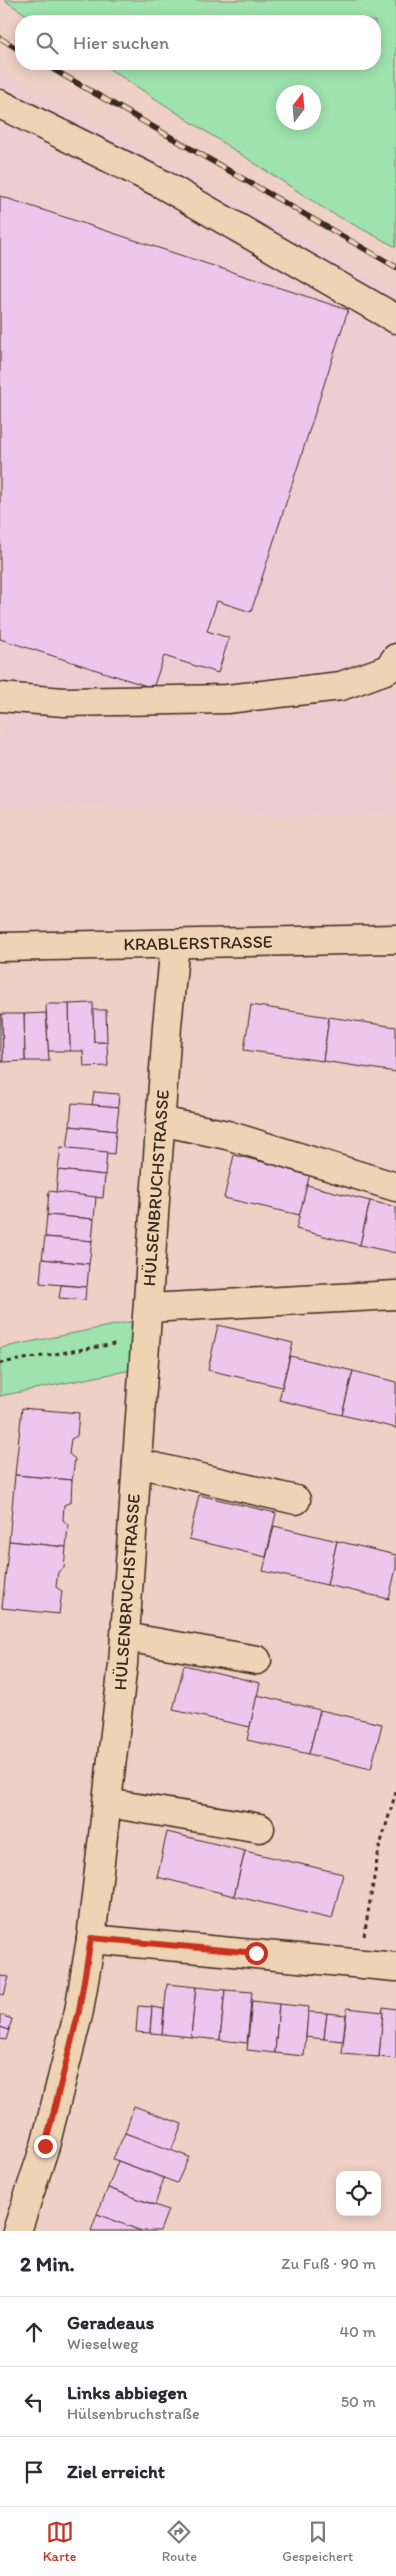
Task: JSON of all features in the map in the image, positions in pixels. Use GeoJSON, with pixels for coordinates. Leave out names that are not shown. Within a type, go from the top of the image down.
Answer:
{"type":"FeatureCollection","features":[{"type":"Feature","properties":{"kind":"street"},"geometry":{"type":"LineString","coordinates":[[0,104],[162,184],[396,319]]}},
{"type":"Feature","properties":{"kind":"street"},"geometry":{"type":"LineString","coordinates":[[0,697],[64,702],[227,699],[341,686],[393,669]]}},
{"type":"Feature","properties":{"kind":"street","name":"KRABLERSTRASSE"},"geometry":{"type":"LineString","coordinates":[[0,948],[396,939]]}},
{"type":"Feature","properties":{"kind":"street","name":"HÜLSENBRUCHSTRASSE"},"geometry":{"type":"LineString","coordinates":[[17,2231],[48,2136],[79,2011],[91,1938],[125,1637],[160,1121],[175,944]]}},
{"type":"Feature","properties":{"kind":"street"},"geometry":{"type":"LineString","coordinates":[[160,1121],[227,1135],[396,1187]]}},
{"type":"Feature","properties":{"kind":"street"},"geometry":{"type":"LineString","coordinates":[[148,1308],[396,1296]]}},
{"type":"Feature","properties":{"kind":"street"},"geometry":{"type":"LineString","coordinates":[[137,1463],[296,1500]]}},
{"type":"Feature","properties":{"kind":"street"},"geometry":{"type":"LineString","coordinates":[[125,1637],[256,1660]]}},
{"type":"Feature","properties":{"kind":"street"},"geometry":{"type":"LineString","coordinates":[[107,1803],[260,1828]]}},
{"type":"Feature","properties":{"kind":"street"},"geometry":{"type":"LineString","coordinates":[[91,1938],[396,1967]]}},
{"type":"Feature","properties":{"kind":"path"},"geometry":{"type":"LineString","coordinates":[[0,1363],[145,1339]]}},
{"type":"Feature","properties":{"kind":"path"},"geometry":{"type":"LineString","coordinates":[[359,1964],[378,1849],[396,1792]]}},
{"type":"Feature","properties":{"kind":"shaded area"},"geometry":{"type":"Polygon","coordinates":[[[0,71],[396,290],[396,813],[292,816],[159,809],[0,807],[0,71]]]}},
{"type":"Feature","properties":{"kind":"green space"},"geometry":{"type":"Polygon","coordinates":[[[4,0],[396,0],[396,247],[328,211],[111,70],[381,70],[381,15],[27,15],[4,0]]]}},
{"type":"Feature","properties":{"kind":"green space"},"geometry":{"type":"Polygon","coordinates":[[[134,1321],[131,1370],[0,1396],[0,1348],[134,1321]]]}},
{"type":"Feature","properties":{"kind":"building"},"geometry":{"type":"Polygon","coordinates":[[[0,196],[348,310],[251,612],[217,601],[207,631],[229,638],[218,673],[164,656],[153,688],[0,639],[0,196]]]}},
{"type":"Feature","properties":{"kind":"building"},"geometry":{"type":"Polygon","coordinates":[[[93,1003],[94,1042],[107,1042],[108,1066],[84,1067],[83,1051],[70,1051],[69,1004],[93,1003]]]}},
{"type":"Feature","properties":{"kind":"building"},"geometry":{"type":"Polygon","coordinates":[[[46,1004],[69,1004],[70,1051],[48,1051],[46,1004]]]}},
{"type":"Feature","properties":{"kind":"building"},"geometry":{"type":"Polygon","coordinates":[[[251,1005],[329,1017],[323,1061],[244,1050],[251,1005]]]}},
{"type":"Feature","properties":{"kind":"building"},"geometry":{"type":"Polygon","coordinates":[[[93,1010],[106,1010],[107,1042],[94,1042],[93,1010]]]}},
{"type":"Feature","properties":{"kind":"building"},"geometry":{"type":"Polygon","coordinates":[[[46,1013],[49,1061],[25,1061],[24,1014],[46,1013]]]}},
{"type":"Feature","properties":{"kind":"building"},"geometry":{"type":"Polygon","coordinates":[[[0,1014],[2,1014],[3,1062],[0,1062],[0,1014]]]}},
{"type":"Feature","properties":{"kind":"building"},"geometry":{"type":"Polygon","coordinates":[[[2,1014],[24,1014],[25,1061],[3,1062],[2,1014]]]}},
{"type":"Feature","properties":{"kind":"building"},"geometry":{"type":"Polygon","coordinates":[[[329,1017],[396,1027],[396,1072],[323,1061],[329,1017]]]}},
{"type":"Feature","properties":{"kind":"building"},"geometry":{"type":"Polygon","coordinates":[[[94,1092],[119,1094],[118,1107],[92,1105],[94,1092]]]}},
{"type":"Feature","properties":{"kind":"building"},"geometry":{"type":"Polygon","coordinates":[[[72,1103],[119,1107],[116,1131],[70,1126],[72,1103]]]}},
{"type":"Feature","properties":{"kind":"building"},"geometry":{"type":"Polygon","coordinates":[[[70,1126],[116,1131],[114,1154],[67,1148],[70,1126]]]}},
{"type":"Feature","properties":{"kind":"building"},"geometry":{"type":"Polygon","coordinates":[[[61,1147],[107,1152],[105,1175],[58,1170],[61,1147]]]}},
{"type":"Feature","properties":{"kind":"building"},"geometry":{"type":"Polygon","coordinates":[[[234,1155],[310,1173],[300,1215],[224,1198],[234,1155]]]}},
{"type":"Feature","properties":{"kind":"building"},"geometry":{"type":"Polygon","coordinates":[[[58,1170],[105,1175],[103,1198],[56,1193],[58,1170]]]}},
{"type":"Feature","properties":{"kind":"building"},"geometry":{"type":"Polygon","coordinates":[[[307,1185],[370,1201],[360,1245],[296,1229],[307,1185]]]}},
{"type":"Feature","properties":{"kind":"building"},"geometry":{"type":"Polygon","coordinates":[[[49,1191],[96,1197],[94,1219],[47,1215],[49,1191]]]}},
{"type":"Feature","properties":{"kind":"building"},"geometry":{"type":"Polygon","coordinates":[[[370,1201],[396,1207],[396,1253],[360,1245],[370,1201]]]}},
{"type":"Feature","properties":{"kind":"building"},"geometry":{"type":"Polygon","coordinates":[[[47,1215],[94,1219],[92,1241],[45,1237],[47,1215]]]}},
{"type":"Feature","properties":{"kind":"building"},"geometry":{"type":"Polygon","coordinates":[[[45,1237],[92,1241],[89,1264],[42,1259],[45,1237]]]}},
{"type":"Feature","properties":{"kind":"building"},"geometry":{"type":"Polygon","coordinates":[[[42,1259],[89,1264],[87,1287],[40,1283],[42,1259]]]}},
{"type":"Feature","properties":{"kind":"building"},"geometry":{"type":"Polygon","coordinates":[[[61,1285],[86,1287],[85,1300],[59,1298],[61,1285]]]}},
{"type":"Feature","properties":{"kind":"building"},"geometry":{"type":"Polygon","coordinates":[[[218,1325],[293,1343],[282,1387],[208,1370],[218,1325]]]}},
{"type":"Feature","properties":{"kind":"building"},"geometry":{"type":"Polygon","coordinates":[[[290,1356],[353,1371],[342,1415],[279,1400],[290,1356]]]}},
{"type":"Feature","properties":{"kind":"building"},"geometry":{"type":"Polygon","coordinates":[[[353,1371],[396,1382],[396,1428],[342,1415],[353,1371]]]}},
{"type":"Feature","properties":{"kind":"building"},"geometry":{"type":"Polygon","coordinates":[[[22,1408],[79,1413],[77,1436],[71,1439],[69,1454],[75,1459],[72,1480],[15,1475],[22,1408]]]}},
{"type":"Feature","properties":{"kind":"building"},"geometry":{"type":"Polygon","coordinates":[[[15,1475],[72,1480],[71,1502],[64,1505],[63,1520],[68,1525],[66,1547],[9,1541],[15,1475]]]}},
{"type":"Feature","properties":{"kind":"building"},"geometry":{"type":"Polygon","coordinates":[[[199,1495],[276,1513],[266,1557],[189,1539],[199,1495]]]}},
{"type":"Feature","properties":{"kind":"building"},"geometry":{"type":"Polygon","coordinates":[[[274,1526],[337,1541],[327,1585],[263,1571],[274,1526]]]}},
{"type":"Feature","properties":{"kind":"building"},"geometry":{"type":"Polygon","coordinates":[[[9,1541],[66,1547],[64,1568],[58,1572],[56,1587],[62,1591],[59,1614],[2,1608],[9,1541]]]}},
{"type":"Feature","properties":{"kind":"building"},"geometry":{"type":"Polygon","coordinates":[[[337,1541],[396,1555],[396,1568],[389,1599],[327,1585],[337,1541]]]}},
{"type":"Feature","properties":{"kind":"building"},"geometry":{"type":"Polygon","coordinates":[[[184,1665],[260,1683],[250,1727],[173,1710],[184,1665]]]}},
{"type":"Feature","properties":{"kind":"building"},"geometry":{"type":"Polygon","coordinates":[[[257,1695],[320,1710],[309,1754],[247,1740],[257,1695]]]}},
{"type":"Feature","properties":{"kind":"building"},"geometry":{"type":"Polygon","coordinates":[[[320,1710],[382,1724],[371,1769],[309,1754],[320,1710]]]}},
{"type":"Feature","properties":{"kind":"building"},"geometry":{"type":"Polygon","coordinates":[[[167,1832],[245,1851],[234,1896],[157,1877],[167,1832]]]}},
{"type":"Feature","properties":{"kind":"building"},"geometry":{"type":"Polygon","coordinates":[[[245,1851],[343,1874],[332,1919],[234,1896],[245,1851]]]}},
{"type":"Feature","properties":{"kind":"building"},"geometry":{"type":"Polygon","coordinates":[[[0,1976],[9,1977],[4,1995],[0,1994],[0,1976]]]}},
{"type":"Feature","properties":{"kind":"building"},"geometry":{"type":"Polygon","coordinates":[[[167,1984],[196,1987],[191,2037],[162,2034],[167,1984]]]}},
{"type":"Feature","properties":{"kind":"building"},"geometry":{"type":"Polygon","coordinates":[[[196,1987],[225,1990],[220,2040],[191,2037],[196,1987]]]}},
{"type":"Feature","properties":{"kind":"building"},"geometry":{"type":"Polygon","coordinates":[[[225,1990],[252,1992],[247,2043],[220,2040],[225,1990]]]}},
{"type":"Feature","properties":{"kind":"building"},"geometry":{"type":"Polygon","coordinates":[[[252,2001],[279,2004],[275,2053],[247,2050],[252,2001]]]}},
{"type":"Feature","properties":{"kind":"building"},"geometry":{"type":"Polygon","coordinates":[[[279,2004],[309,2007],[304,2056],[275,2053],[279,2004]]]}},
{"type":"Feature","properties":{"kind":"building"},"geometry":{"type":"Polygon","coordinates":[[[138,2006],[152,2007],[150,2033],[136,2032],[138,2006]]]}},
{"type":"Feature","properties":{"kind":"building"},"geometry":{"type":"Polygon","coordinates":[[[152,2007],[164,2009],[162,2034],[150,2033],[152,2007]]]}},
{"type":"Feature","properties":{"kind":"building"},"geometry":{"type":"Polygon","coordinates":[[[383,2007],[396,2009],[396,2059],[379,2057],[383,2007]]]}},
{"type":"Feature","properties":{"kind":"building"},"geometry":{"type":"Polygon","coordinates":[[[347,2008],[383,2012],[379,2057],[342,2054],[347,2008]]]}},
{"type":"Feature","properties":{"kind":"building"},"geometry":{"type":"Polygon","coordinates":[[[308,2012],[327,2013],[324,2039],[306,2037],[308,2012]]]}},
{"type":"Feature","properties":{"kind":"building"},"geometry":{"type":"Polygon","coordinates":[[[327,2013],[346,2015],[343,2041],[324,2039],[327,2013]]]}},
{"type":"Feature","properties":{"kind":"building"},"geometry":{"type":"Polygon","coordinates":[[[0,2015],[12,2019],[9,2030],[0,2027],[0,2015]]]}},
{"type":"Feature","properties":{"kind":"building"},"geometry":{"type":"Polygon","coordinates":[[[0,2027],[9,2030],[6,2040],[0,2039],[0,2027]]]}},
{"type":"Feature","properties":{"kind":"building"},"geometry":{"type":"Polygon","coordinates":[[[134,2106],[182,2124],[171,2151],[125,2133],[134,2106]]]}},
{"type":"Feature","properties":{"kind":"building"},"geometry":{"type":"Polygon","coordinates":[[[125,2133],[189,2157],[177,2183],[113,2159],[125,2133]]]}},
{"type":"Feature","properties":{"kind":"building"},"geometry":{"type":"Polygon","coordinates":[[[118,2161],[164,2178],[155,2205],[108,2188],[118,2161]]]}},
{"type":"Feature","properties":{"kind":"building"},"geometry":{"type":"Polygon","coordinates":[[[108,2188],[168,2210],[160,2231],[141,2231],[97,2214],[108,2188]]]}},
{"type":"Feature","properties":{"kind":"building"},"geometry":{"type":"Polygon","coordinates":[[[97,2214],[141,2231],[91,2231],[97,2214]]]}},
{"type":"Feature","properties":{"kind":"railway"},"geometry":{"type":"LineString","coordinates":[[0,38],[15,47]]}},
{"type":"Feature","properties":{"kind":"railway"},"geometry":{"type":"LineString","coordinates":[[54,70],[396,267]]}},
{"type":"Feature","properties":{"kind":"route"},"geometry":{"type":"LineString","coordinates":[[45,2146],[79,2011],[91,1938],[256,1953]]}}]}
